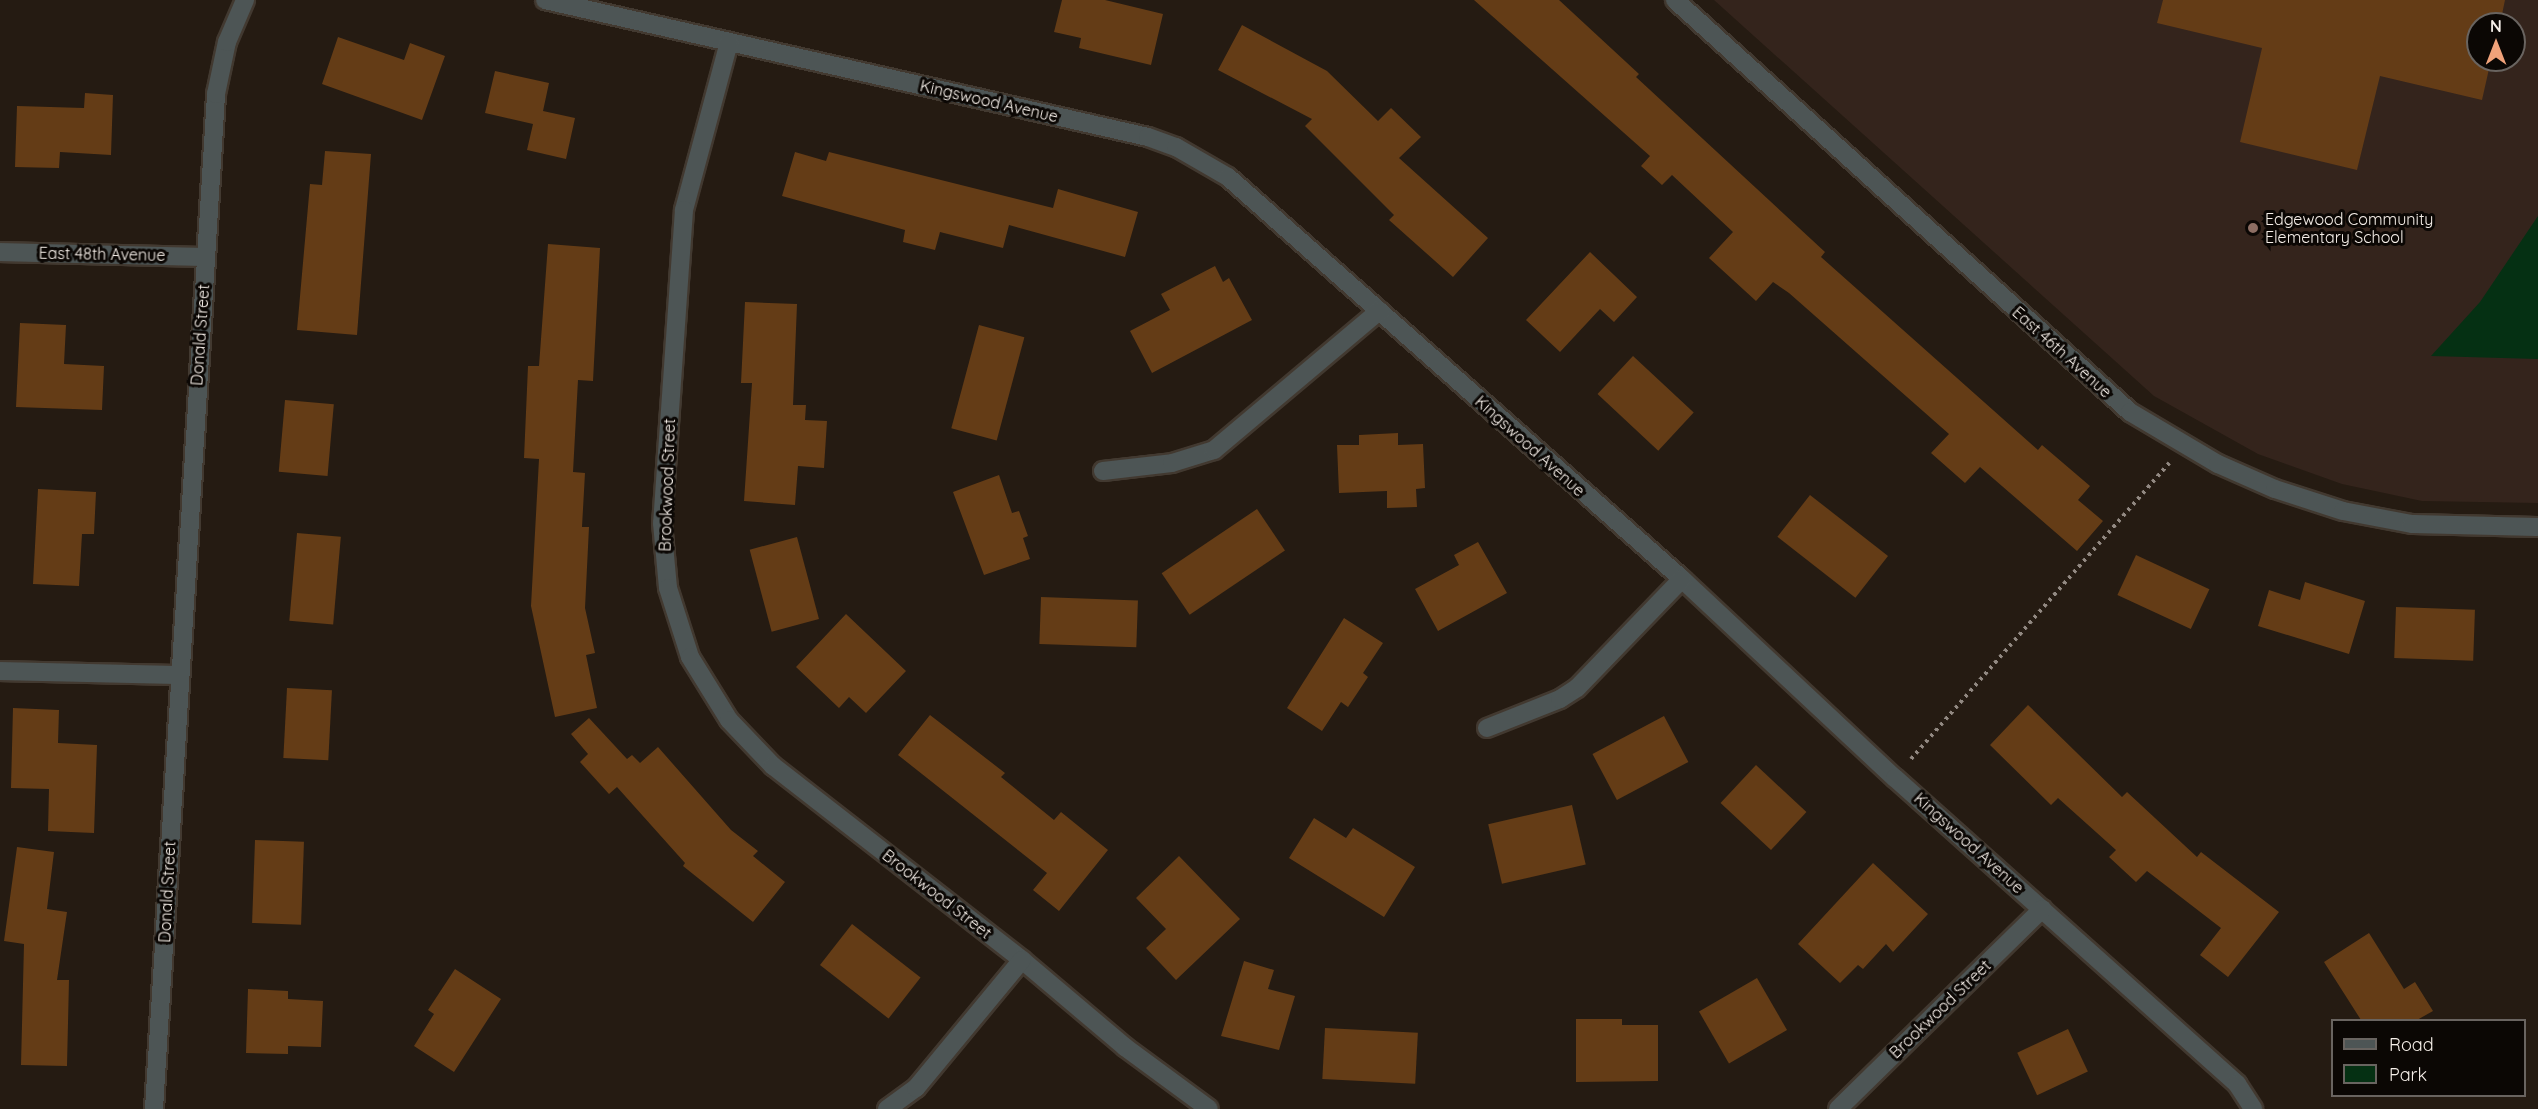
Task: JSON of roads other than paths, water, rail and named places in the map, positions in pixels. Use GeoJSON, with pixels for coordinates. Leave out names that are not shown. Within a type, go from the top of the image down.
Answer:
{"type":"FeatureCollection","features":[{"type":"Feature","properties":{"kind":"street","name":"Donald Street"},"geometry":{"type":"LineString","coordinates":[[154,1109],[216,93],[227,42],[245,0]]}},
{"type":"Feature","properties":{"kind":"street","name":"Kingswood Avenue"},"geometry":{"type":"LineString","coordinates":[[545,0],[1109,128],[1176,147],[1251,194],[1379,311],[1682,579],[1895,777],[2237,1084],[2253,1109]]}},
{"type":"Feature","properties":{"kind":"street","name":"East 46th Avenue"},"geometry":{"type":"LineString","coordinates":[[1675,0],[2130,412],[2185,445],[2275,489],[2343,511],[2412,524],[2538,527]]}},
{"type":"Feature","properties":{"kind":"street","name":"Brookwood Street"},"geometry":{"type":"LineString","coordinates":[[729,42],[684,210],[662,523],[668,588],[690,657],[711,694],[752,745],[1022,960],[1125,1047],[1209,1109]]}},
{"type":"Feature","properties":{"kind":"street","name":"East 48th Avenue"},"geometry":{"type":"LineString","coordinates":[[0,252],[205,257]]}},
{"type":"Feature","properties":{"kind":"street"},"geometry":{"type":"LineString","coordinates":[[1103,471],[1172,463],[1214,450],[1379,311]]}},
{"type":"Feature","properties":{"kind":"street"},"geometry":{"type":"LineString","coordinates":[[1487,728],[1560,699],[1577,688],[1682,579]]}},
{"type":"Feature","properties":{"kind":"street"},"geometry":{"type":"LineString","coordinates":[[0,670],[179,675]]}},
{"type":"Feature","properties":{"kind":"street","name":"Brookwood Street"},"geometry":{"type":"LineString","coordinates":[[1838,1109],[2042,909]]}},
{"type":"Feature","properties":{"kind":"street"},"geometry":{"type":"LineString","coordinates":[[886,1109],[916,1088],[1022,960]]}},
{"type":"Feature","properties":{"kind":"place","name":"Edgewood Community Elementary School"},"geometry":{"type":"Point","coordinates":[2253,228]}}]}
